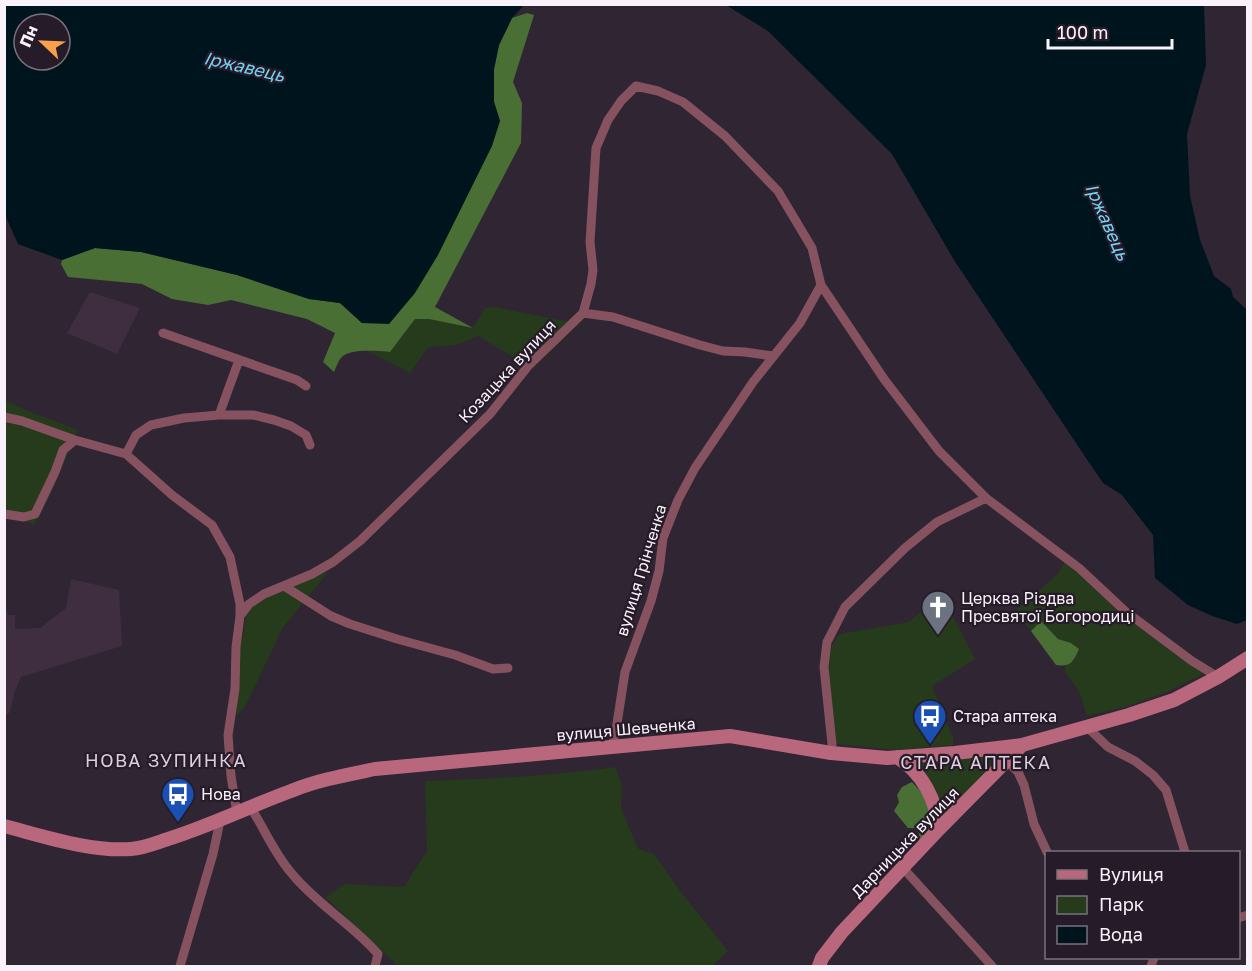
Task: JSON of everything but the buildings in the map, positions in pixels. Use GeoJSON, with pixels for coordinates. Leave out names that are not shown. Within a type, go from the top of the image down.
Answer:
{"type":"FeatureCollection","features":[{"type":"Feature","properties":{"kind":"street"},"geometry":{"type":"LineString","coordinates":[[772,356],[723,351],[613,316],[583,313],[593,270],[590,242],[596,148],[608,120],[621,101],[636,86],[658,91],[683,102],[725,136],[778,192],[812,248],[821,285],[884,379],[939,451],[986,498],[1079,568],[1148,630],[1192,662],[1218,677]]}},
{"type":"Feature","properties":{"kind":"street","name":"вулиця Грінченка"},"geometry":{"type":"LineString","coordinates":[[612,747],[626,672],[651,601],[659,572],[663,538],[678,500],[695,468],[772,356],[800,323],[821,285]]}},
{"type":"Feature","properties":{"kind":"street","name":"Козацька вулиця"},"geometry":{"type":"LineString","coordinates":[[240,616],[249,604],[264,594],[312,574],[333,562],[360,541],[490,414],[529,365],[583,313]]}},
{"type":"Feature","properties":{"kind":"street"},"geometry":{"type":"LineString","coordinates":[[163,333],[306,386]]}},
{"type":"Feature","properties":{"kind":"street"},"geometry":{"type":"LineString","coordinates":[[219,415],[239,360]]}},
{"type":"Feature","properties":{"kind":"street"},"geometry":{"type":"LineString","coordinates":[[126,454],[136,435],[151,425],[184,418],[219,415],[253,415],[274,420],[306,435],[310,445]]}},
{"type":"Feature","properties":{"kind":"street"},"geometry":{"type":"LineString","coordinates":[[4,417],[126,454],[172,495],[212,525],[230,558],[240,604],[235,689],[228,735],[231,776],[244,810],[293,875],[365,939],[378,954],[375,966]]}},
{"type":"Feature","properties":{"kind":"street"},"geometry":{"type":"LineString","coordinates":[[4,514],[24,517],[35,514],[63,450],[75,440]]}},
{"type":"Feature","properties":{"kind":"street"},"geometry":{"type":"LineString","coordinates":[[831,753],[824,667],[827,642],[845,607],[905,548],[937,522],[986,498]]}},
{"type":"Feature","properties":{"kind":"street"},"geometry":{"type":"LineString","coordinates":[[284,586],[331,616],[350,624],[455,655],[493,669],[508,668]]}},
{"type":"Feature","properties":{"kind":"street","name":"вулиця Шевченка"},"geometry":{"type":"LineString","coordinates":[[4,826],[68,842],[128,849],[140,848],[220,821],[327,778],[375,769],[730,736],[831,753],[878,757],[955,753],[1022,745],[1174,700],[1248,658]]}},
{"type":"Feature","properties":{"kind":"street"},"geometry":{"type":"LineString","coordinates":[[1087,727],[1108,747],[1135,761],[1153,774],[1166,790],[1185,851]]}},
{"type":"Feature","properties":{"kind":"street","name":"Дарницька вулиця"},"geometry":{"type":"LineString","coordinates":[[819,966],[822,958],[842,932],[1022,745]]}},
{"type":"Feature","properties":{"kind":"street"},"geometry":{"type":"LineString","coordinates":[[897,757],[917,774],[928,790],[937,812],[939,829]]}},
{"type":"Feature","properties":{"kind":"street"},"geometry":{"type":"LineString","coordinates":[[1007,761],[1018,772],[1024,785],[1034,824],[1047,851]]}},
{"type":"Feature","properties":{"kind":"street"},"geometry":{"type":"LineString","coordinates":[[180,966],[213,854],[220,821]]}},
{"type":"Feature","properties":{"kind":"street"},"geometry":{"type":"LineString","coordinates":[[903,868],[992,966]]}},
{"type":"Feature","properties":{"kind":"shaded area"},"geometry":{"type":"Polygon","coordinates":[[[90,292],[140,308],[117,354],[67,333],[90,292]]]}},
{"type":"Feature","properties":{"kind":"shaded area"},"geometry":{"type":"Polygon","coordinates":[[[71,579],[119,590],[122,646],[21,677],[10,712],[5,716],[5,603],[8,615],[15,615],[15,629],[40,628],[66,608],[71,579]]]}},
{"type":"Feature","properties":{"kind":"green space"},"geometry":{"type":"Polygon","coordinates":[[[527,13],[534,15],[513,82],[522,103],[521,143],[435,307],[473,328],[429,319],[415,319],[390,352],[350,353],[340,359],[334,372],[323,362],[335,333],[307,319],[231,300],[208,305],[172,299],[142,284],[68,277],[61,264],[62,260],[95,248],[141,252],[237,275],[309,299],[340,303],[362,323],[500,121],[494,102],[494,69],[499,45],[512,18],[527,13]]]}},
{"type":"Feature","properties":{"kind":"green space"},"geometry":{"type":"Polygon","coordinates":[[[495,307],[579,324],[531,370],[478,336],[457,345],[428,347],[410,373],[368,351],[390,352],[415,319],[429,319],[473,328],[485,308],[495,307]]]}},
{"type":"Feature","properties":{"kind":"green space"},"geometry":{"type":"Polygon","coordinates":[[[4,400],[78,430],[34,525],[5,517],[4,400]]]}},
{"type":"Feature","properties":{"kind":"green space"},"geometry":{"type":"Polygon","coordinates":[[[1065,561],[1121,614],[1205,673],[1167,692],[1128,706],[1087,716],[1079,691],[1065,672],[1065,666],[1074,659],[1071,643],[1058,639],[1041,621],[1031,631],[1016,610],[1058,574],[1065,561]]]}},
{"type":"Feature","properties":{"kind":"green space"},"geometry":{"type":"Polygon","coordinates":[[[328,572],[282,629],[245,707],[236,716],[240,650],[247,612],[268,594],[298,585],[328,572]]]}},
{"type":"Feature","properties":{"kind":"green space"},"geometry":{"type":"Polygon","coordinates":[[[941,594],[975,659],[932,686],[953,738],[953,745],[897,750],[837,744],[829,677],[831,651],[836,639],[840,634],[909,622],[941,594]]]}},
{"type":"Feature","properties":{"kind":"green space"},"geometry":{"type":"Polygon","coordinates":[[[1041,621],[1058,639],[1071,643],[1079,649],[1071,663],[1056,665],[1031,631],[1041,621]]]}},
{"type":"Feature","properties":{"kind":"green space"},"geometry":{"type":"Polygon","coordinates":[[[1012,751],[944,818],[910,761],[1012,751]]]}},
{"type":"Feature","properties":{"kind":"green space"},"geometry":{"type":"Polygon","coordinates":[[[615,767],[622,785],[621,808],[638,849],[654,854],[728,951],[712,966],[398,966],[325,897],[345,884],[404,887],[427,851],[425,781],[520,777],[615,767]]]}},
{"type":"Feature","properties":{"kind":"green space"},"geometry":{"type":"Polygon","coordinates":[[[912,782],[922,793],[933,821],[927,833],[919,840],[919,833],[915,828],[908,828],[894,811],[899,802],[897,795],[902,787],[912,782]]]}},
{"type":"Feature","properties":{"kind":"water","name":"Іржавець"},"geometry":{"type":"Polygon","coordinates":[[[5,4],[524,5],[512,18],[499,45],[494,69],[494,102],[500,121],[492,146],[438,255],[415,293],[389,324],[362,323],[340,303],[309,299],[237,275],[141,252],[95,248],[62,260],[18,244],[5,215],[5,4]]]}},
{"type":"Feature","properties":{"kind":"water","name":"Іржавець"},"geometry":{"type":"Polygon","coordinates":[[[726,5],[1204,5],[1206,65],[1187,134],[1190,196],[1200,240],[1214,276],[1231,289],[1233,297],[1247,310],[1247,620],[1237,624],[1212,616],[1188,605],[1155,578],[1153,535],[1122,495],[1103,483],[954,260],[892,154],[768,31],[726,5]]]}},
{"type":"Feature","properties":{"kind":"place","name":"Церква Різдва Пресвятої Богородиці"},"geometry":{"type":"Point","coordinates":[938,636]}},
{"type":"Feature","properties":{"kind":"place","name":"Стара аптека"},"geometry":{"type":"Point","coordinates":[930,745]}},
{"type":"Feature","properties":{"kind":"place","name":"Нова"},"geometry":{"type":"Point","coordinates":[178,823]}},
{"type":"Feature","properties":{"kind":"district","name":"НОВА ЗУПИНКА"},"geometry":{"type":"Point","coordinates":[166,761]}},
{"type":"Feature","properties":{"kind":"district","name":"СТАРА АПТЕКА"},"geometry":{"type":"Point","coordinates":[976,763]}}]}
